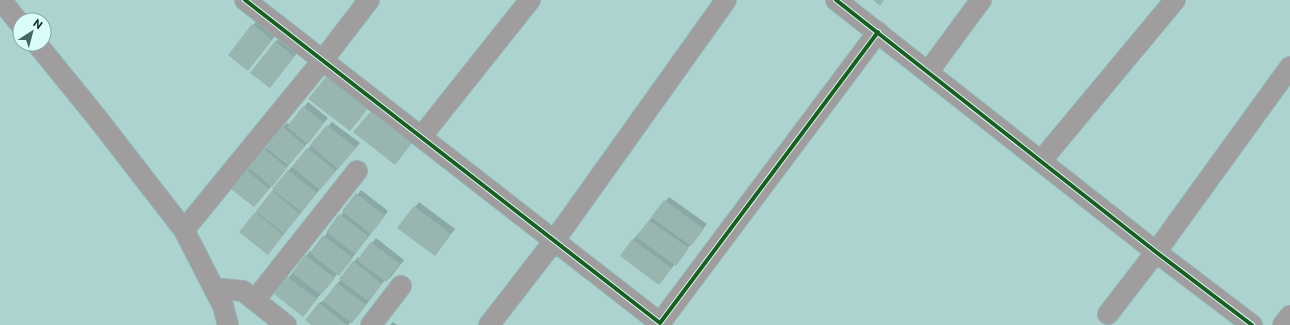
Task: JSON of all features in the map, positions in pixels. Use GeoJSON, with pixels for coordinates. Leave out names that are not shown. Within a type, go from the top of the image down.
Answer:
{"type":"FeatureCollection","features":[{"type":"Feature","properties":{"kind":"street"},"geometry":{"type":"LineString","coordinates":[[1,0],[12,14]]}},
{"type":"Feature","properties":{"kind":"street"},"geometry":{"type":"LineString","coordinates":[[245,0],[661,324],[878,32]]}},
{"type":"Feature","properties":{"kind":"street"},"geometry":{"type":"LineString","coordinates":[[184,230],[323,60],[369,0]]}},
{"type":"Feature","properties":{"kind":"street"},"geometry":{"type":"LineString","coordinates":[[421,137],[530,0]]}},
{"type":"Feature","properties":{"kind":"street"},"geometry":{"type":"LineString","coordinates":[[489,325],[554,241],[726,0]]}},
{"type":"Feature","properties":{"kind":"street"},"geometry":{"type":"LineString","coordinates":[[836,0],[1156,252],[1252,325]]}},
{"type":"Feature","properties":{"kind":"street"},"geometry":{"type":"LineString","coordinates":[[928,72],[981,0]]}},
{"type":"Feature","properties":{"kind":"street"},"geometry":{"type":"LineString","coordinates":[[1041,161],[1175,0]]}},
{"type":"Feature","properties":{"kind":"street"},"geometry":{"type":"LineString","coordinates":[[44,52],[98,119],[184,230],[223,306],[228,325]]}},
{"type":"Feature","properties":{"kind":"street"},"geometry":{"type":"LineString","coordinates":[[1108,314],[1156,252],[1290,67]]}},
{"type":"Feature","properties":{"kind":"street"},"geometry":{"type":"LineString","coordinates":[[254,300],[357,171]]}},
{"type":"Feature","properties":{"kind":"street"},"geometry":{"type":"LineString","coordinates":[[371,325],[401,286]]}},
{"type":"Feature","properties":{"kind":"street"},"geometry":{"type":"LineString","coordinates":[[214,288],[244,291],[286,325]]}},
{"type":"Feature","properties":{"kind":"street"},"geometry":{"type":"LineString","coordinates":[[1283,325],[1290,316]]}},
{"type":"Feature","properties":{"kind":"building"},"geometry":{"type":"Polygon","coordinates":[[[873,0],[884,0],[880,6],[873,0]]]}},
{"type":"Feature","properties":{"kind":"building"},"geometry":{"type":"Polygon","coordinates":[[[252,24],[272,40],[248,71],[228,55],[252,24]]]}},
{"type":"Feature","properties":{"kind":"building"},"geometry":{"type":"Polygon","coordinates":[[[275,41],[294,57],[270,88],[250,73],[275,41]]]}},
{"type":"Feature","properties":{"kind":"building"},"geometry":{"type":"Polygon","coordinates":[[[326,77],[367,109],[350,131],[308,99],[326,77]]]}},
{"type":"Feature","properties":{"kind":"building"},"geometry":{"type":"Polygon","coordinates":[[[303,106],[324,123],[308,144],[287,127],[303,106]]]}},
{"type":"Feature","properties":{"kind":"building"},"geometry":{"type":"Polygon","coordinates":[[[371,111],[412,143],[395,165],[353,132],[371,111]]]}},
{"type":"Feature","properties":{"kind":"building"},"geometry":{"type":"Polygon","coordinates":[[[327,125],[356,148],[338,169],[310,145],[327,125]]]}},
{"type":"Feature","properties":{"kind":"building"},"geometry":{"type":"Polygon","coordinates":[[[282,126],[305,146],[288,165],[266,148],[282,126]]]}},
{"type":"Feature","properties":{"kind":"building"},"geometry":{"type":"Polygon","coordinates":[[[307,148],[336,171],[320,190],[292,167],[307,148]]]}},
{"type":"Feature","properties":{"kind":"building"},"geometry":{"type":"Polygon","coordinates":[[[264,149],[287,168],[272,187],[249,168],[264,149]]]}},
{"type":"Feature","properties":{"kind":"building"},"geometry":{"type":"Polygon","coordinates":[[[246,170],[269,189],[254,207],[231,189],[246,170]]]}},
{"type":"Feature","properties":{"kind":"building"},"geometry":{"type":"Polygon","coordinates":[[[288,170],[317,193],[301,212],[272,189],[288,170]]]}},
{"type":"Feature","properties":{"kind":"building"},"geometry":{"type":"Polygon","coordinates":[[[272,191],[300,214],[284,234],[256,211],[272,191]]]}},
{"type":"Feature","properties":{"kind":"building"},"geometry":{"type":"Polygon","coordinates":[[[356,193],[385,216],[371,234],[342,211],[356,193]]]}},
{"type":"Feature","properties":{"kind":"building"},"geometry":{"type":"Polygon","coordinates":[[[664,200],[704,229],[691,246],[651,217],[664,200]]]}},
{"type":"Feature","properties":{"kind":"building"},"geometry":{"type":"Polygon","coordinates":[[[414,206],[451,234],[435,256],[397,228],[414,206]]]}},
{"type":"Feature","properties":{"kind":"building"},"geometry":{"type":"Polygon","coordinates":[[[255,212],[283,235],[268,255],[239,232],[255,212]]]}},
{"type":"Feature","properties":{"kind":"building"},"geometry":{"type":"Polygon","coordinates":[[[339,214],[368,236],[355,254],[326,232],[339,214]]]}},
{"type":"Feature","properties":{"kind":"building"},"geometry":{"type":"Polygon","coordinates":[[[649,220],[689,248],[676,266],[636,237],[649,220]]]}},
{"type":"Feature","properties":{"kind":"building"},"geometry":{"type":"Polygon","coordinates":[[[323,235],[353,258],[339,276],[310,253],[323,235]]]}},
{"type":"Feature","properties":{"kind":"building"},"geometry":{"type":"Polygon","coordinates":[[[632,239],[672,268],[659,285],[620,256],[632,239]]]}},
{"type":"Feature","properties":{"kind":"building"},"geometry":{"type":"Polygon","coordinates":[[[371,242],[400,264],[386,282],[357,260],[371,242]]]}},
{"type":"Feature","properties":{"kind":"building"},"geometry":{"type":"Polygon","coordinates":[[[305,255],[335,278],[321,295],[292,273],[305,255]]]}},
{"type":"Feature","properties":{"kind":"building"},"geometry":{"type":"Polygon","coordinates":[[[353,261],[382,284],[368,301],[339,279],[353,261]]]}},
{"type":"Feature","properties":{"kind":"building"},"geometry":{"type":"Polygon","coordinates":[[[287,277],[317,299],[303,317],[274,294],[287,277]]]}},
{"type":"Feature","properties":{"kind":"building"},"geometry":{"type":"Polygon","coordinates":[[[337,283],[366,305],[352,323],[323,301],[337,283]]]}},
{"type":"Feature","properties":{"kind":"building"},"geometry":{"type":"Polygon","coordinates":[[[319,303],[347,325],[311,325],[305,320],[319,303]]]}},
{"type":"Feature","properties":{"kind":"cycle path"},"geometry":{"type":"LineString","coordinates":[[245,0],[660,323],[878,32]]}},
{"type":"Feature","properties":{"kind":"cycle path"},"geometry":{"type":"LineString","coordinates":[[836,0],[1156,252],[1252,325]]}}]}
